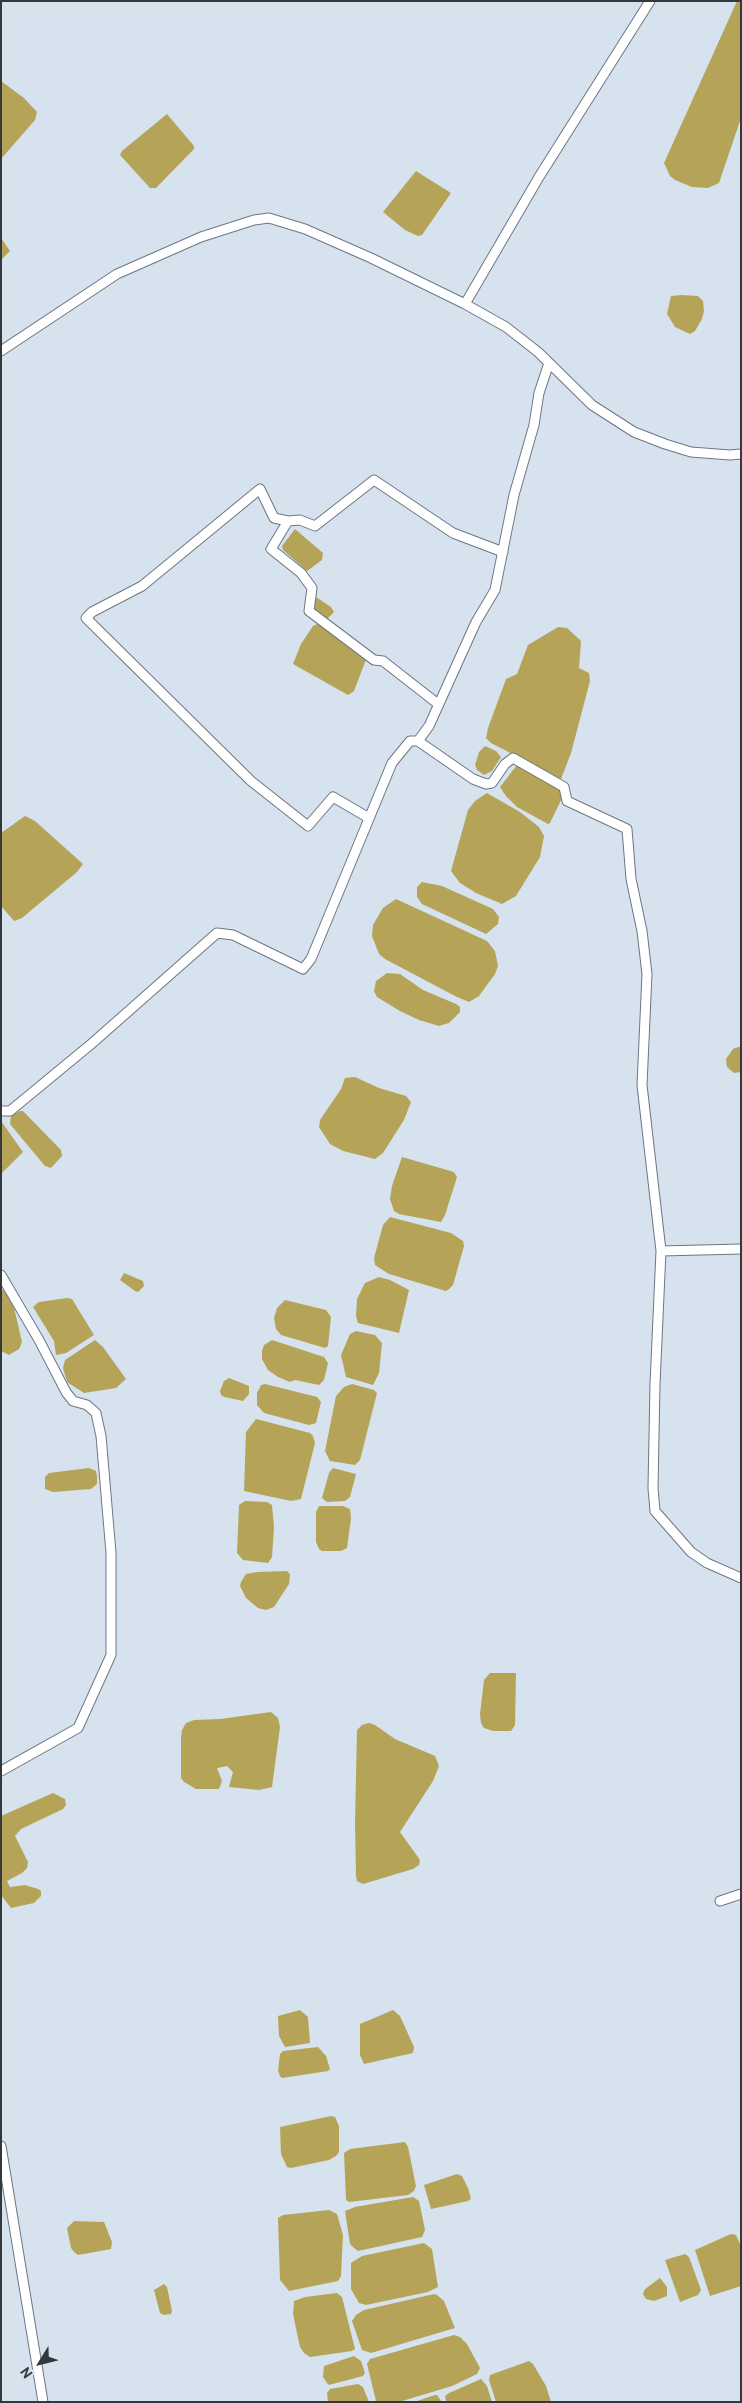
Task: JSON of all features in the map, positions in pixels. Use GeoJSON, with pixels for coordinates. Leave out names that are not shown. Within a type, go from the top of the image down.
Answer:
{"type":"FeatureCollection","features":[{"type":"Feature","properties":{"kind":"street"},"geometry":{"type":"LineString","coordinates":[[465,304],[539,177],[650,1]]}},
{"type":"Feature","properties":{"kind":"street"},"geometry":{"type":"LineString","coordinates":[[1,351],[117,274],[201,237],[254,220],[269,218],[305,229],[372,258],[465,304],[506,327],[549,363],[592,405],[634,432],[691,452],[741,454]]}},
{"type":"Feature","properties":{"kind":"street"},"geometry":{"type":"LineString","coordinates":[[418,741],[429,726],[476,622],[494,590],[514,495],[534,425],[539,393],[549,363]]}},
{"type":"Feature","properties":{"kind":"street"},"geometry":{"type":"LineString","coordinates":[[369,818],[333,797],[308,826],[251,781],[86,618],[92,612],[142,586],[260,489],[274,518],[288,521],[300,520],[315,526],[374,480],[453,533],[503,552]]}},
{"type":"Feature","properties":{"kind":"street"},"geometry":{"type":"LineString","coordinates":[[288,521],[271,549],[301,573],[312,588],[309,611],[374,660],[383,661],[438,704]]}},
{"type":"Feature","properties":{"kind":"street"},"geometry":{"type":"LineString","coordinates":[[1,1111],[10,1111],[83,1051],[217,933],[233,935],[303,969],[320,943],[392,763],[410,741],[418,741],[473,779],[486,784],[492,783],[505,764],[513,758],[564,787],[567,802],[627,829],[631,879],[642,931],[647,974],[642,1085],[662,1251],[655,1384],[653,1488],[655,1511],[691,1552],[707,1563],[741,1578]]}},
{"type":"Feature","properties":{"kind":"street"},"geometry":{"type":"LineString","coordinates":[[662,1251],[741,1249]]}},
{"type":"Feature","properties":{"kind":"street"},"geometry":{"type":"LineString","coordinates":[[1,1275],[40,1340],[66,1392],[73,1400],[87,1405],[96,1413],[102,1436],[111,1553],[111,1655],[78,1728],[1,1772]]}},
{"type":"Feature","properties":{"kind":"street"},"geometry":{"type":"LineString","coordinates":[[720,1901],[741,1894]]}},
{"type":"Feature","properties":{"kind":"street"},"geometry":{"type":"LineString","coordinates":[[1,2146],[43,2402]]}},
{"type":"Feature","properties":{"kind":"shaded area"},"geometry":{"type":"Polygon","coordinates":[[[737,1],[741,1],[741,118],[719,183],[708,188],[692,187],[670,176],[664,163],[737,1]]]}},
{"type":"Feature","properties":{"kind":"shaded area"},"geometry":{"type":"Polygon","coordinates":[[[1,81],[24,98],[37,112],[35,120],[1,159],[1,81]]]}},
{"type":"Feature","properties":{"kind":"shaded area"},"geometry":{"type":"Polygon","coordinates":[[[167,114],[194,146],[194,149],[156,188],[150,188],[120,155],[122,151],[167,114]]]}},
{"type":"Feature","properties":{"kind":"shaded area"},"geometry":{"type":"Polygon","coordinates":[[[416,171],[451,193],[422,235],[418,236],[405,230],[383,212],[416,171]]]}},
{"type":"Feature","properties":{"kind":"shaded area"},"geometry":{"type":"Polygon","coordinates":[[[1,238],[10,251],[1,260],[1,238]]]}},
{"type":"Feature","properties":{"kind":"shaded area"},"geometry":{"type":"Polygon","coordinates":[[[671,296],[698,296],[703,301],[704,311],[702,319],[695,331],[690,334],[675,327],[667,314],[671,296]]]}},
{"type":"Feature","properties":{"kind":"shaded area"},"geometry":{"type":"Polygon","coordinates":[[[295,529],[323,553],[322,560],[307,571],[283,550],[282,546],[295,529]]]}},
{"type":"Feature","properties":{"kind":"shaded area"},"geometry":{"type":"Polygon","coordinates":[[[316,597],[331,607],[334,612],[326,620],[313,611],[313,598],[316,597]]]}},
{"type":"Feature","properties":{"kind":"shaded area"},"geometry":{"type":"Polygon","coordinates":[[[319,623],[367,657],[354,691],[348,695],[293,664],[301,644],[313,626],[319,623]]]}},
{"type":"Feature","properties":{"kind":"shaded area"},"geometry":{"type":"Polygon","coordinates":[[[558,627],[567,628],[581,641],[579,668],[589,673],[590,681],[571,753],[561,779],[491,743],[486,738],[506,679],[517,674],[528,645],[558,627]]]}},
{"type":"Feature","properties":{"kind":"shaded area"},"geometry":{"type":"Polygon","coordinates":[[[485,746],[496,751],[501,757],[492,771],[484,775],[477,770],[475,765],[479,752],[485,746]]]}},
{"type":"Feature","properties":{"kind":"shaded area"},"geometry":{"type":"Polygon","coordinates":[[[517,765],[559,786],[563,796],[550,823],[548,824],[517,807],[500,787],[517,765]]]}},
{"type":"Feature","properties":{"kind":"shaded area"},"geometry":{"type":"Polygon","coordinates":[[[487,793],[520,812],[539,827],[544,836],[540,857],[516,896],[502,904],[476,893],[460,883],[451,871],[468,810],[475,801],[487,793]]]}},
{"type":"Feature","properties":{"kind":"shaded area"},"geometry":{"type":"Polygon","coordinates":[[[25,816],[35,821],[83,864],[77,872],[22,918],[14,921],[1,906],[1,833],[25,816]]]}},
{"type":"Feature","properties":{"kind":"shaded area"},"geometry":{"type":"Polygon","coordinates":[[[422,882],[442,886],[493,909],[499,917],[498,924],[486,934],[422,904],[417,897],[417,887],[422,882]]]}},
{"type":"Feature","properties":{"kind":"shaded area"},"geometry":{"type":"Polygon","coordinates":[[[396,899],[487,941],[495,951],[498,966],[495,974],[479,996],[469,1002],[457,997],[379,954],[372,936],[373,925],[383,908],[396,899]]]}},
{"type":"Feature","properties":{"kind":"shaded area"},"geometry":{"type":"Polygon","coordinates":[[[387,973],[400,974],[423,990],[456,1004],[460,1007],[460,1012],[449,1023],[439,1026],[419,1020],[400,1011],[377,997],[374,991],[376,981],[387,973]]]}},
{"type":"Feature","properties":{"kind":"shaded area"},"geometry":{"type":"Polygon","coordinates":[[[741,1046],[741,1072],[734,1073],[727,1067],[726,1059],[733,1049],[741,1046]]]}},
{"type":"Feature","properties":{"kind":"shaded area"},"geometry":{"type":"Polygon","coordinates":[[[355,1077],[379,1088],[406,1096],[411,1102],[404,1120],[383,1153],[375,1159],[343,1151],[330,1144],[319,1127],[320,1120],[341,1089],[345,1078],[355,1077]]]}},
{"type":"Feature","properties":{"kind":"shaded area"},"geometry":{"type":"Polygon","coordinates":[[[23,1111],[61,1150],[62,1156],[51,1168],[45,1166],[10,1124],[11,1115],[23,1111]]]}},
{"type":"Feature","properties":{"kind":"shaded area"},"geometry":{"type":"Polygon","coordinates":[[[1,1121],[23,1152],[1,1174],[1,1121]]]}},
{"type":"Feature","properties":{"kind":"shaded area"},"geometry":{"type":"Polygon","coordinates":[[[402,1157],[454,1172],[457,1177],[441,1222],[399,1214],[394,1211],[390,1199],[392,1186],[402,1157]]]}},
{"type":"Feature","properties":{"kind":"shaded area"},"geometry":{"type":"Polygon","coordinates":[[[390,1217],[451,1233],[463,1241],[464,1246],[453,1285],[449,1289],[446,1291],[389,1274],[375,1265],[374,1258],[383,1225],[390,1217]]]}},
{"type":"Feature","properties":{"kind":"shaded area"},"geometry":{"type":"Polygon","coordinates":[[[124,1273],[143,1281],[144,1286],[138,1292],[135,1291],[120,1280],[124,1273]]]}},
{"type":"Feature","properties":{"kind":"shaded area"},"geometry":{"type":"Polygon","coordinates":[[[379,1277],[390,1280],[409,1290],[399,1333],[358,1323],[356,1316],[357,1299],[365,1283],[379,1277]]]}},
{"type":"Feature","properties":{"kind":"shaded area"},"geometry":{"type":"Polygon","coordinates":[[[3,1290],[12,1299],[22,1342],[19,1349],[9,1355],[1,1351],[1,1291],[3,1290]]]}},
{"type":"Feature","properties":{"kind":"shaded area"},"geometry":{"type":"Polygon","coordinates":[[[72,1299],[94,1335],[66,1353],[56,1355],[54,1341],[33,1307],[39,1302],[72,1299]]]}},
{"type":"Feature","properties":{"kind":"shaded area"},"geometry":{"type":"Polygon","coordinates":[[[285,1300],[326,1310],[331,1317],[328,1346],[325,1348],[281,1335],[276,1329],[274,1318],[277,1308],[285,1300]]]}},
{"type":"Feature","properties":{"kind":"shaded area"},"geometry":{"type":"Polygon","coordinates":[[[356,1331],[375,1335],[382,1343],[379,1373],[373,1385],[346,1377],[341,1355],[350,1334],[356,1331]]]}},
{"type":"Feature","properties":{"kind":"shaded area"},"geometry":{"type":"Polygon","coordinates":[[[95,1340],[103,1347],[126,1379],[116,1388],[84,1393],[67,1382],[63,1368],[65,1360],[95,1340]]]}},
{"type":"Feature","properties":{"kind":"shaded area"},"geometry":{"type":"Polygon","coordinates":[[[272,1340],[324,1357],[328,1363],[324,1380],[319,1385],[295,1380],[290,1382],[268,1370],[262,1359],[262,1351],[264,1345],[272,1340]]]}},
{"type":"Feature","properties":{"kind":"shaded area"},"geometry":{"type":"Polygon","coordinates":[[[229,1378],[249,1386],[249,1394],[243,1401],[221,1395],[220,1391],[224,1381],[229,1378]]]}},
{"type":"Feature","properties":{"kind":"shaded area"},"geometry":{"type":"Polygon","coordinates":[[[265,1384],[317,1397],[321,1402],[316,1423],[309,1425],[264,1413],[257,1405],[257,1393],[261,1385],[265,1384]]]}},
{"type":"Feature","properties":{"kind":"shaded area"},"geometry":{"type":"Polygon","coordinates":[[[352,1384],[374,1390],[377,1393],[360,1460],[355,1465],[330,1461],[325,1451],[336,1396],[344,1387],[352,1384]]]}},
{"type":"Feature","properties":{"kind":"shaded area"},"geometry":{"type":"Polygon","coordinates":[[[256,1419],[310,1433],[313,1436],[315,1443],[301,1499],[291,1501],[244,1491],[246,1432],[256,1419]]]}},
{"type":"Feature","properties":{"kind":"shaded area"},"geometry":{"type":"Polygon","coordinates":[[[89,1468],[96,1471],[97,1476],[97,1484],[91,1489],[53,1492],[45,1489],[45,1477],[49,1473],[89,1468]]]}},
{"type":"Feature","properties":{"kind":"shaded area"},"geometry":{"type":"Polygon","coordinates":[[[333,1468],[356,1474],[350,1497],[345,1501],[327,1502],[322,1498],[329,1473],[333,1468]]]}},
{"type":"Feature","properties":{"kind":"shaded area"},"geometry":{"type":"Polygon","coordinates":[[[245,1501],[267,1502],[272,1505],[274,1527],[272,1557],[268,1563],[243,1560],[237,1553],[239,1505],[245,1501]]]}},
{"type":"Feature","properties":{"kind":"shaded area"},"geometry":{"type":"Polygon","coordinates":[[[319,1506],[343,1506],[350,1509],[351,1518],[347,1548],[341,1551],[322,1551],[319,1549],[316,1542],[316,1512],[319,1506]]]}},
{"type":"Feature","properties":{"kind":"shaded area"},"geometry":{"type":"Polygon","coordinates":[[[287,1571],[290,1574],[289,1584],[274,1607],[266,1610],[258,1608],[246,1598],[240,1586],[246,1574],[287,1571]]]}},
{"type":"Feature","properties":{"kind":"shaded area"},"geometry":{"type":"Polygon","coordinates":[[[490,1673],[516,1673],[515,1725],[511,1731],[493,1731],[484,1728],[481,1723],[480,1714],[484,1680],[490,1673]]]}},
{"type":"Feature","properties":{"kind":"shaded area"},"geometry":{"type":"Polygon","coordinates":[[[271,1712],[278,1718],[280,1727],[272,1787],[259,1790],[229,1787],[233,1772],[227,1766],[217,1768],[222,1781],[219,1789],[196,1789],[184,1782],[181,1778],[181,1737],[186,1723],[194,1720],[220,1719],[271,1712]]]}},
{"type":"Feature","properties":{"kind":"shaded area"},"geometry":{"type":"Polygon","coordinates":[[[369,1723],[395,1739],[435,1756],[439,1766],[433,1781],[400,1832],[420,1860],[419,1865],[413,1869],[363,1884],[357,1881],[356,1876],[357,1730],[362,1725],[369,1723]]]}},
{"type":"Feature","properties":{"kind":"shaded area"},"geometry":{"type":"Polygon","coordinates":[[[53,1793],[65,1799],[66,1805],[63,1809],[21,1829],[15,1836],[28,1862],[27,1868],[7,1881],[10,1887],[25,1885],[38,1889],[41,1891],[41,1896],[34,1903],[11,1908],[1,1895],[1,1816],[53,1793]]]}},
{"type":"Feature","properties":{"kind":"shaded area"},"geometry":{"type":"Polygon","coordinates":[[[300,2010],[308,2017],[310,2043],[285,2047],[279,2036],[278,2016],[300,2010]]]}},
{"type":"Feature","properties":{"kind":"shaded area"},"geometry":{"type":"Polygon","coordinates":[[[393,2010],[400,2016],[414,2047],[413,2053],[364,2064],[360,2055],[360,2024],[393,2010]]]}},
{"type":"Feature","properties":{"kind":"shaded area"},"geometry":{"type":"Polygon","coordinates":[[[318,2047],[326,2056],[330,2069],[328,2071],[282,2078],[280,2076],[278,2071],[280,2054],[283,2051],[318,2047]]]}},
{"type":"Feature","properties":{"kind":"shaded area"},"geometry":{"type":"Polygon","coordinates":[[[331,2116],[335,2117],[339,2126],[339,2152],[336,2156],[329,2160],[291,2168],[287,2167],[281,2154],[280,2127],[331,2116]]]}},
{"type":"Feature","properties":{"kind":"shaded area"},"geometry":{"type":"Polygon","coordinates":[[[405,2142],[408,2147],[416,2186],[414,2191],[408,2195],[349,2202],[346,2200],[344,2153],[350,2149],[405,2142]]]}},
{"type":"Feature","properties":{"kind":"shaded area"},"geometry":{"type":"Polygon","coordinates":[[[457,2174],[462,2176],[471,2199],[431,2209],[424,2185],[457,2174]]]}},
{"type":"Feature","properties":{"kind":"shaded area"},"geometry":{"type":"Polygon","coordinates":[[[413,2197],[419,2201],[425,2230],[422,2237],[358,2251],[350,2244],[345,2211],[355,2207],[413,2197]]]}},
{"type":"Feature","properties":{"kind":"shaded area"},"geometry":{"type":"Polygon","coordinates":[[[329,2210],[337,2214],[343,2235],[341,2276],[338,2281],[289,2291],[280,2280],[278,2218],[283,2215],[329,2210]]]}},
{"type":"Feature","properties":{"kind":"shaded area"},"geometry":{"type":"Polygon","coordinates":[[[74,2221],[104,2222],[112,2242],[111,2249],[78,2255],[74,2252],[71,2248],[67,2228],[74,2221]]]}},
{"type":"Feature","properties":{"kind":"shaded area"},"geometry":{"type":"Polygon","coordinates":[[[731,2234],[736,2235],[741,2246],[741,2286],[710,2296],[695,2250],[731,2234]]]}},
{"type":"Feature","properties":{"kind":"shaded area"},"geometry":{"type":"Polygon","coordinates":[[[424,2243],[432,2249],[438,2287],[428,2292],[366,2305],[359,2303],[351,2289],[351,2263],[362,2256],[424,2243]]]}},
{"type":"Feature","properties":{"kind":"shaded area"},"geometry":{"type":"Polygon","coordinates":[[[685,2254],[689,2257],[701,2290],[698,2295],[680,2302],[665,2260],[685,2254]]]}},
{"type":"Feature","properties":{"kind":"shaded area"},"geometry":{"type":"Polygon","coordinates":[[[660,2278],[667,2287],[667,2296],[654,2301],[646,2299],[643,2294],[645,2289],[660,2278]]]}},
{"type":"Feature","properties":{"kind":"shaded area"},"geometry":{"type":"Polygon","coordinates":[[[164,2284],[167,2287],[172,2311],[171,2314],[164,2315],[160,2313],[154,2290],[164,2284]]]}},
{"type":"Feature","properties":{"kind":"shaded area"},"geometry":{"type":"Polygon","coordinates":[[[337,2293],[342,2297],[355,2349],[310,2357],[300,2347],[293,2314],[294,2301],[305,2297],[337,2293]]]}},
{"type":"Feature","properties":{"kind":"shaded area"},"geometry":{"type":"Polygon","coordinates":[[[434,2294],[444,2301],[455,2328],[371,2353],[362,2350],[352,2321],[356,2315],[364,2310],[434,2294]]]}},
{"type":"Feature","properties":{"kind":"shaded area"},"geometry":{"type":"Polygon","coordinates":[[[454,2335],[460,2337],[467,2344],[480,2368],[477,2374],[452,2386],[399,2402],[376,2401],[367,2364],[370,2359],[454,2335]]]}},
{"type":"Feature","properties":{"kind":"shaded area"},"geometry":{"type":"Polygon","coordinates":[[[354,2356],[361,2361],[365,2373],[363,2376],[329,2385],[323,2377],[324,2366],[354,2356]]]}},
{"type":"Feature","properties":{"kind":"shaded area"},"geometry":{"type":"Polygon","coordinates":[[[529,2361],[533,2364],[546,2386],[551,2402],[496,2402],[489,2380],[490,2375],[529,2361]]]}},
{"type":"Feature","properties":{"kind":"shaded area"},"geometry":{"type":"Polygon","coordinates":[[[481,2379],[487,2386],[492,2402],[446,2402],[445,2396],[449,2393],[481,2379]]]}},
{"type":"Feature","properties":{"kind":"shaded area"},"geometry":{"type":"Polygon","coordinates":[[[358,2384],[363,2387],[369,2402],[328,2402],[327,2393],[330,2389],[358,2384]]]}},
{"type":"Feature","properties":{"kind":"shaded area"},"geometry":{"type":"Polygon","coordinates":[[[435,2395],[442,2402],[414,2402],[435,2395]]]}}]}
